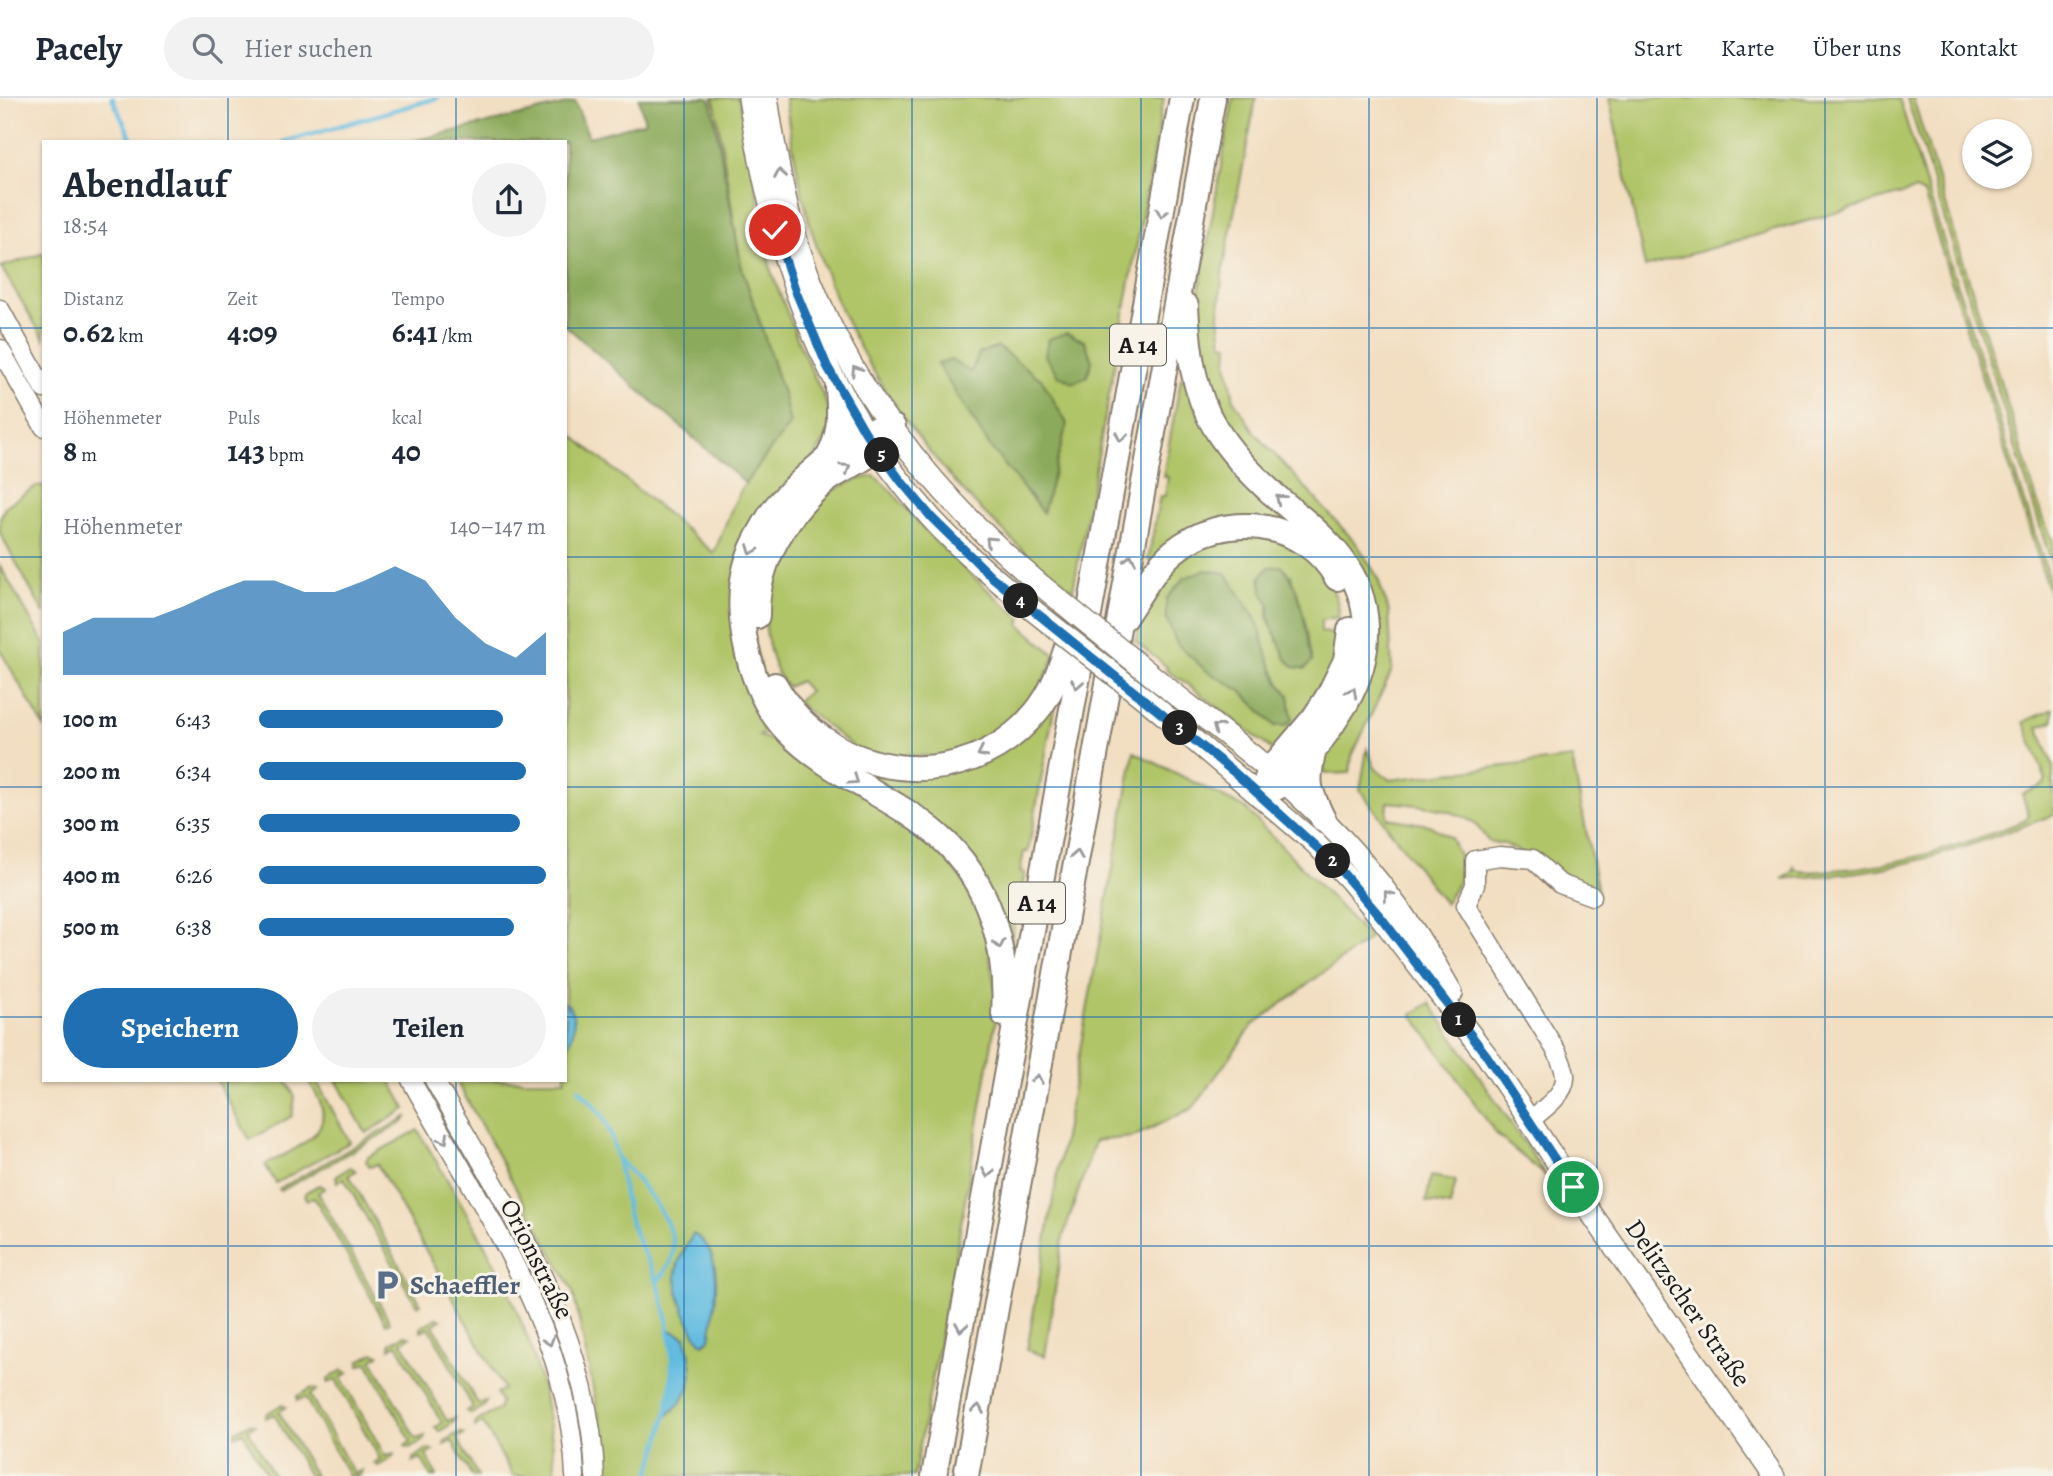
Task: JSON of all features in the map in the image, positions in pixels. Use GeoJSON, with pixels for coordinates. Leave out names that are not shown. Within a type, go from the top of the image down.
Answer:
{"type":"FeatureCollection","features":[{"type":"Feature","properties":{"kind":"highway","name":"A 14"},"geometry":{"type":"LineString","coordinates":[[934,1476],[1182,98]]}},
{"type":"Feature","properties":{"kind":"highway","name":"A 14"},"geometry":{"type":"LineString","coordinates":[[966,1476],[1213,98]]}},
{"type":"Feature","properties":{"kind":"highway"},"geometry":{"type":"LineString","coordinates":[[1184,262],[1191,361],[1197,386],[1215,427],[1244,465],[1335,548],[1347,564],[1362,597],[1366,614],[1366,645],[1357,681],[1338,717],[1314,749],[1277,776]]}},
{"type":"Feature","properties":{"kind":"highway"},"geometry":{"type":"LineString","coordinates":[[828,458],[839,434],[841,418],[838,388]]}},
{"type":"Feature","properties":{"kind":"highway"},"geometry":{"type":"LineString","coordinates":[[893,427],[871,440],[828,458],[776,506],[757,538],[746,567],[742,594],[743,627],[754,675],[769,705],[786,730],[822,758],[940,837],[985,895],[995,922],[1006,987],[998,1123]]}},
{"type":"Feature","properties":{"kind":"highway"},"geometry":{"type":"LineString","coordinates":[[871,440],[792,514],[764,572],[757,611],[758,632],[764,658],[781,695],[818,736],[863,760],[909,769],[960,762],[980,755],[1004,741],[1025,724],[1055,682],[1102,545]]}},
{"type":"Feature","properties":{"kind":"highway"},"geometry":{"type":"LineString","coordinates":[[1118,626],[1170,555],[1204,534],[1239,525],[1273,528],[1306,544],[1334,573],[1350,615],[1346,660],[1329,695],[1277,776],[1261,795]]}},
{"type":"Feature","properties":{"kind":"highway"},"geometry":{"type":"LineString","coordinates":[[1314,749],[1309,767],[1309,784],[1323,819]]}},
{"type":"Feature","properties":{"kind":"main road"},"geometry":{"type":"LineString","coordinates":[[749,98],[775,230],[796,292],[838,388],[871,440],[932,518],[966,554],[1155,707],[1315,843],[1350,880],[1487,1056]]}},
{"type":"Feature","properties":{"kind":"main road"},"geometry":{"type":"LineString","coordinates":[[767,98],[781,183],[797,240],[816,291],[846,355],[917,462],[984,536],[1277,776],[1323,819],[1403,914],[1441,974],[1487,1056]]}},
{"type":"Feature","properties":{"kind":"main road","name":"Delitzscher Straße"},"geometry":{"type":"LineString","coordinates":[[1487,1056],[1573,1187],[1774,1476]]}},
{"type":"Feature","properties":{"kind":"street"},"geometry":{"type":"LineString","coordinates":[[0,309],[42,385]]}},
{"type":"Feature","properties":{"kind":"street"},"geometry":{"type":"LineString","coordinates":[[0,349],[42,423]]}},
{"type":"Feature","properties":{"kind":"street"},"geometry":{"type":"LineString","coordinates":[[1530,1120],[1559,1093],[1565,1074],[1558,1052],[1466,905],[1475,885],[1475,860],[1500,856],[1533,859],[1560,884],[1592,895]]}},
{"type":"Feature","properties":{"kind":"street","name":"Orionstraße"},"geometry":{"type":"LineString","coordinates":[[412,1082],[516,1265],[540,1317],[554,1354],[567,1409],[575,1476]]}},
{"type":"Feature","properties":{"kind":"street","name":"Orionstraße"},"geometry":{"type":"LineString","coordinates":[[435,1082],[531,1250],[554,1298],[574,1354],[586,1401],[593,1438],[595,1476]]}},
{"type":"Feature","properties":{"kind":"green space"},"geometry":{"type":"Polygon","coordinates":[[[639,98],[708,98],[712,103],[741,265],[784,397],[790,424],[745,483],[567,327],[567,140],[417,140],[575,102],[589,137],[645,122],[639,98]]]}},
{"type":"Feature","properties":{"kind":"green space"},"geometry":{"type":"Polygon","coordinates":[[[712,98],[739,98],[771,271],[802,350],[829,408],[832,427],[739,587],[776,726],[759,736],[803,754],[932,842],[982,905],[998,1007],[955,1259],[914,1476],[604,1476],[603,1437],[573,1291],[457,1082],[567,1082],[567,431],[714,553],[742,488],[765,457],[784,397],[741,265],[715,103],[712,98]]]}},
{"type":"Feature","properties":{"kind":"green space"},"geometry":{"type":"Polygon","coordinates":[[[785,98],[1164,98],[1073,590],[1048,570],[1045,572],[945,471],[906,421],[871,367],[842,312],[814,238],[797,169],[785,98]],[[938,364],[989,445],[1043,513],[971,372],[938,364]]]}},
{"type":"Feature","properties":{"kind":"green space"},"geometry":{"type":"Polygon","coordinates":[[[1233,98],[1256,98],[1222,276],[1219,315],[1222,343],[1228,344],[1227,363],[1234,400],[1255,433],[1357,544],[1377,576],[1389,612],[1392,670],[1352,756],[1350,773],[1325,774],[1322,760],[1371,612],[1216,422],[1195,332],[1197,302],[1233,98]]]}},
{"type":"Feature","properties":{"kind":"green space"},"geometry":{"type":"Polygon","coordinates":[[[1609,98],[1899,98],[2053,592],[2053,605],[1924,194],[1916,190],[1645,267],[1609,98]]]}},
{"type":"Feature","properties":{"kind":"green space"},"geometry":{"type":"Polygon","coordinates":[[[1907,98],[1913,98],[2043,520],[2053,540],[2053,568],[1907,98]]]}},
{"type":"Feature","properties":{"kind":"green space"},"geometry":{"type":"Polygon","coordinates":[[[42,254],[42,336],[1,267],[42,254]]]}},
{"type":"Feature","properties":{"kind":"green space"},"geometry":{"type":"Polygon","coordinates":[[[1066,333],[1085,341],[1092,361],[1087,377],[1073,383],[1058,375],[1045,356],[1048,339],[1066,333]]]}},
{"type":"Feature","properties":{"kind":"green space"},"geometry":{"type":"Polygon","coordinates":[[[998,347],[1042,380],[1067,424],[1043,513],[989,445],[937,364],[951,360],[971,372],[979,353],[998,347]]]}},
{"type":"Feature","properties":{"kind":"green space"},"geometry":{"type":"Polygon","coordinates":[[[1181,378],[1186,379],[1296,522],[1262,521],[1154,563],[1148,560],[1160,496],[1165,496],[1168,477],[1163,476],[1181,378]]]}},
{"type":"Feature","properties":{"kind":"green space"},"geometry":{"type":"Polygon","coordinates":[[[874,476],[952,557],[1022,619],[1019,624],[1055,655],[1030,711],[960,757],[862,754],[797,702],[809,691],[800,681],[787,687],[774,664],[766,628],[766,607],[771,585],[790,534],[827,495],[850,482],[874,476]]]}},
{"type":"Feature","properties":{"kind":"green space"},"geometry":{"type":"Polygon","coordinates":[[[42,485],[42,610],[0,533],[0,518],[6,506],[35,487],[42,485]]]}},
{"type":"Feature","properties":{"kind":"green space"},"geometry":{"type":"Polygon","coordinates":[[[1247,533],[1274,540],[1306,555],[1333,590],[1339,609],[1338,617],[1321,620],[1321,632],[1340,636],[1330,680],[1274,751],[1166,670],[1167,667],[1135,641],[1156,582],[1190,547],[1247,533]],[[1291,575],[1271,602],[1269,621],[1280,637],[1312,661],[1291,575]],[[1269,660],[1205,670],[1241,690],[1275,726],[1289,695],[1279,683],[1269,660]]]}},
{"type":"Feature","properties":{"kind":"green space"},"geometry":{"type":"Polygon","coordinates":[[[0,566],[42,640],[42,724],[0,650],[0,566]]]}},
{"type":"Feature","properties":{"kind":"green space"},"geometry":{"type":"Polygon","coordinates":[[[1282,566],[1294,585],[1302,610],[1312,661],[1305,669],[1294,667],[1286,659],[1269,617],[1270,605],[1263,594],[1260,577],[1269,567],[1282,566]]]}},
{"type":"Feature","properties":{"kind":"green space"},"geometry":{"type":"Polygon","coordinates":[[[1205,570],[1226,573],[1257,621],[1269,660],[1279,683],[1289,695],[1292,720],[1285,726],[1275,726],[1241,691],[1205,670],[1177,644],[1166,618],[1166,599],[1184,578],[1205,570]]]}},
{"type":"Feature","properties":{"kind":"green space"},"geometry":{"type":"Polygon","coordinates":[[[1055,703],[1028,852],[1024,852],[1020,872],[1025,873],[1007,959],[991,901],[834,754],[925,775],[1055,703]]]}},
{"type":"Feature","properties":{"kind":"green space"},"geometry":{"type":"Polygon","coordinates":[[[2053,709],[2053,721],[2038,727],[2053,765],[2053,815],[1975,844],[1914,861],[1852,873],[1782,879],[1793,873],[1794,867],[1800,871],[1814,872],[1858,868],[1907,859],[1955,846],[2026,820],[2029,815],[2022,794],[2042,786],[2046,780],[2024,722],[2053,709]]]}},
{"type":"Feature","properties":{"kind":"green space"},"geometry":{"type":"Polygon","coordinates":[[[1367,749],[1375,768],[1390,780],[1572,758],[1598,892],[1584,889],[1505,844],[1489,842],[1475,824],[1456,814],[1388,802],[1387,818],[1429,825],[1451,838],[1461,860],[1459,881],[1445,904],[1360,790],[1367,749]]]}},
{"type":"Feature","properties":{"kind":"green space"},"geometry":{"type":"Polygon","coordinates":[[[1134,752],[1245,808],[1370,938],[1253,1025],[1193,1108],[1133,1137],[1095,1141],[1063,1237],[1045,1356],[1027,1350],[1134,752]]]}},
{"type":"Feature","properties":{"kind":"green space"},"geometry":{"type":"Polygon","coordinates":[[[1430,1003],[1547,1177],[1497,1135],[1412,1014],[1430,1003]]]}},
{"type":"Feature","properties":{"kind":"green space"},"geometry":{"type":"Polygon","coordinates":[[[217,1082],[287,1082],[295,1097],[292,1116],[250,1140],[217,1082]]]}},
{"type":"Feature","properties":{"kind":"green space"},"geometry":{"type":"Polygon","coordinates":[[[309,1082],[317,1082],[350,1142],[276,1183],[265,1165],[314,1135],[323,1116],[317,1095],[309,1082]]]}},
{"type":"Feature","properties":{"kind":"green space"},"geometry":{"type":"Polygon","coordinates":[[[337,1082],[391,1082],[406,1109],[366,1133],[337,1082]]]}},
{"type":"Feature","properties":{"kind":"green space"},"geometry":{"type":"Polygon","coordinates":[[[423,1082],[428,1082],[517,1239],[513,1241],[423,1082]]]}},
{"type":"Feature","properties":{"kind":"green space"},"geometry":{"type":"Polygon","coordinates":[[[408,1116],[402,1123],[281,1191],[279,1189],[408,1116]]]}},
{"type":"Feature","properties":{"kind":"green space"},"geometry":{"type":"Polygon","coordinates":[[[418,1130],[478,1233],[505,1285],[528,1339],[550,1424],[556,1476],[513,1476],[483,1423],[475,1427],[476,1422],[499,1409],[501,1402],[497,1394],[504,1389],[377,1164],[370,1167],[366,1161],[368,1157],[418,1130]]]}},
{"type":"Feature","properties":{"kind":"green space"},"geometry":{"type":"Polygon","coordinates":[[[351,1167],[356,1171],[349,1175],[421,1304],[417,1306],[344,1178],[337,1182],[336,1176],[351,1167]]]}},
{"type":"Feature","properties":{"kind":"green space"},"geometry":{"type":"Polygon","coordinates":[[[1431,1176],[1456,1182],[1450,1206],[1426,1202],[1431,1176]]]}},
{"type":"Feature","properties":{"kind":"green space"},"geometry":{"type":"Polygon","coordinates":[[[319,1185],[325,1188],[318,1193],[390,1322],[386,1324],[314,1197],[307,1200],[304,1196],[319,1185]]]}},
{"type":"Feature","properties":{"kind":"green space"},"geometry":{"type":"Polygon","coordinates":[[[436,1318],[441,1320],[433,1325],[478,1404],[486,1401],[484,1406],[471,1414],[466,1411],[473,1407],[429,1327],[421,1331],[421,1327],[436,1318]]]}},
{"type":"Feature","properties":{"kind":"green space"},"geometry":{"type":"Polygon","coordinates":[[[405,1335],[410,1337],[402,1342],[447,1421],[455,1418],[453,1423],[440,1431],[435,1428],[442,1423],[397,1344],[390,1348],[390,1343],[405,1335]]]}},
{"type":"Feature","properties":{"kind":"green space"},"geometry":{"type":"Polygon","coordinates":[[[374,1353],[379,1355],[372,1360],[416,1439],[425,1436],[423,1441],[409,1448],[405,1446],[411,1441],[367,1362],[359,1366],[359,1361],[374,1353]]]}},
{"type":"Feature","properties":{"kind":"green space"},"geometry":{"type":"Polygon","coordinates":[[[343,1370],[348,1373],[341,1377],[385,1456],[394,1454],[378,1466],[374,1463],[380,1459],[336,1380],[328,1383],[328,1379],[343,1370]]]}},
{"type":"Feature","properties":{"kind":"green space"},"geometry":{"type":"Polygon","coordinates":[[[312,1388],[317,1390],[310,1395],[354,1474],[362,1470],[360,1476],[349,1476],[305,1397],[297,1401],[297,1396],[312,1388]]]}},
{"type":"Feature","properties":{"kind":"green space"},"geometry":{"type":"Polygon","coordinates":[[[281,1405],[286,1407],[279,1412],[315,1476],[309,1476],[274,1414],[266,1418],[266,1414],[281,1405]]]}},
{"type":"Feature","properties":{"kind":"green space"},"geometry":{"type":"Polygon","coordinates":[[[250,1423],[255,1425],[248,1429],[274,1476],[268,1476],[243,1432],[235,1436],[235,1431],[250,1423]]]}},
{"type":"Feature","properties":{"kind":"green space"},"geometry":{"type":"Polygon","coordinates":[[[460,1432],[464,1434],[457,1438],[478,1476],[472,1476],[452,1441],[444,1445],[445,1441],[460,1432]]]}},
{"type":"Feature","properties":{"kind":"green space"},"geometry":{"type":"Polygon","coordinates":[[[428,1449],[433,1451],[426,1455],[437,1476],[431,1476],[421,1458],[413,1462],[414,1458],[428,1449]]]}},
{"type":"Feature","properties":{"kind":"water"},"geometry":{"type":"Polygon","coordinates":[[[567,1004],[574,1019],[567,1046],[567,1004]]]}},
{"type":"Feature","properties":{"kind":"water"},"geometry":{"type":"Polygon","coordinates":[[[693,1234],[704,1242],[715,1267],[716,1297],[710,1339],[703,1344],[689,1322],[681,1302],[676,1276],[682,1254],[693,1234]]]}},
{"type":"Feature","properties":{"kind":"water"},"geometry":{"type":"Polygon","coordinates":[[[670,1330],[685,1337],[692,1371],[684,1398],[667,1416],[673,1362],[670,1330]]]}},
{"type":"Feature","properties":{"kind":"waterway"},"geometry":{"type":"LineString","coordinates":[[112,98],[132,140]]}},
{"type":"Feature","properties":{"kind":"waterway"},"geometry":{"type":"LineString","coordinates":[[291,140],[437,98]]}},
{"type":"Feature","properties":{"kind":"waterway"},"geometry":{"type":"LineString","coordinates":[[579,1089],[601,1113],[608,1129],[630,1220],[658,1284],[670,1336],[672,1359],[668,1403],[649,1476]]}},
{"type":"Feature","properties":{"kind":"waterway"},"geometry":{"type":"LineString","coordinates":[[617,1157],[646,1190],[670,1231],[672,1258],[657,1282]]}},
{"type":"Feature","properties":{"kind":"place","name":"Schaeffler"},"geometry":{"type":"Point","coordinates":[387,1285]}},
{"type":"Feature","properties":{"kind":"route"},"geometry":{"type":"LineString","coordinates":[[775,230],[796,292],[827,366],[845,401],[901,481],[966,554],[992,577],[1235,773],[1315,843],[1336,865],[1383,920],[1487,1056],[1573,1187]]}}]}
